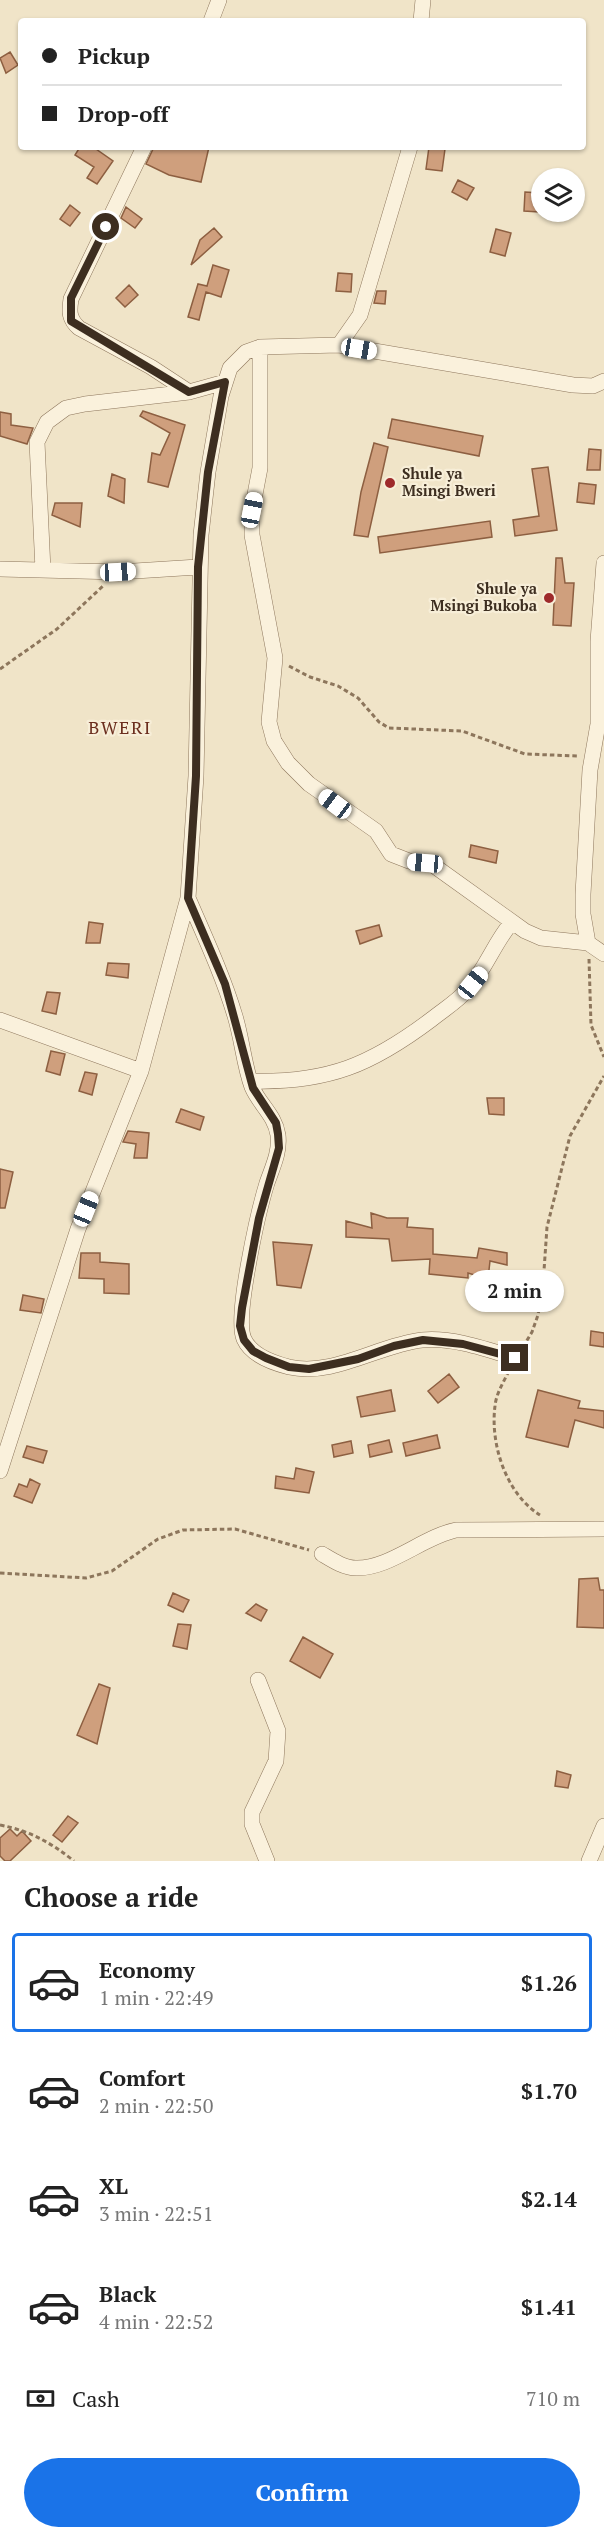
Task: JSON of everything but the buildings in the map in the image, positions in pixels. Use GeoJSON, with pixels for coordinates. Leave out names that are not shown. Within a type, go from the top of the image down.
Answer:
{"type":"FeatureCollection","features":[{"type":"Feature","properties":{"kind":"street"},"geometry":{"type":"LineString","coordinates":[[212,18],[219,0]]}},
{"type":"Feature","properties":{"kind":"street"},"geometry":{"type":"LineString","coordinates":[[421,18],[423,0]]}},
{"type":"Feature","properties":{"kind":"street"},"geometry":{"type":"LineString","coordinates":[[143,150],[71,298],[71,321],[189,392]]}},
{"type":"Feature","properties":{"kind":"street"},"geometry":{"type":"LineString","coordinates":[[339,345],[360,315],[409,150]]}},
{"type":"Feature","properties":{"kind":"street"},"geometry":{"type":"LineString","coordinates":[[0,1471],[78,1229],[141,1071],[188,898],[196,776],[198,567],[208,472],[225,382],[230,368],[246,352],[260,347],[339,345],[573,385],[593,386],[604,381]]}},
{"type":"Feature","properties":{"kind":"street"},"geometry":{"type":"LineString","coordinates":[[260,347],[260,468],[252,510],[252,535],[275,658],[269,722],[274,741],[288,764],[309,784],[376,831],[392,854],[399,859],[433,866],[512,922],[541,938],[588,943],[604,954]]}},
{"type":"Feature","properties":{"kind":"street"},"geometry":{"type":"LineString","coordinates":[[43,570],[37,442],[47,422],[66,408],[189,392],[225,382]]}},
{"type":"Feature","properties":{"kind":"street"},"geometry":{"type":"LineString","coordinates":[[588,943],[583,914],[592,755],[598,724],[598,641],[604,563]]}},
{"type":"Feature","properties":{"kind":"street"},"geometry":{"type":"LineString","coordinates":[[0,569],[118,572],[198,567]]}},
{"type":"Feature","properties":{"kind":"street"},"geometry":{"type":"LineString","coordinates":[[188,898],[225,984],[251,1081],[276,1123],[279,1148],[259,1218],[242,1308],[240,1326],[244,1340],[253,1351],[289,1367],[309,1369],[358,1359],[394,1346],[423,1340],[463,1344],[515,1358]]}},
{"type":"Feature","properties":{"kind":"street"},"geometry":{"type":"LineString","coordinates":[[251,1081],[287,1081],[321,1077],[378,1056],[465,993],[481,973],[496,940],[512,922]]}},
{"type":"Feature","properties":{"kind":"street"},"geometry":{"type":"LineString","coordinates":[[0,1020],[141,1071]]}},
{"type":"Feature","properties":{"kind":"street"},"geometry":{"type":"LineString","coordinates":[[322,1554],[342,1565],[357,1568],[399,1555],[439,1534],[456,1530],[604,1529]]}},
{"type":"Feature","properties":{"kind":"street"},"geometry":{"type":"LineString","coordinates":[[258,1680],[278,1731],[276,1761],[252,1812],[252,1824],[267,1861]]}},
{"type":"Feature","properties":{"kind":"street"},"geometry":{"type":"LineString","coordinates":[[589,1861],[604,1826]]}},
{"type":"Feature","properties":{"kind":"path"},"geometry":{"type":"LineString","coordinates":[[0,669],[57,628],[118,572]]}},
{"type":"Feature","properties":{"kind":"path"},"geometry":{"type":"LineString","coordinates":[[275,658],[310,677],[338,686],[358,698],[379,722],[390,728],[462,731],[525,754],[592,755]]}},
{"type":"Feature","properties":{"kind":"path"},"geometry":{"type":"LineString","coordinates":[[588,943],[591,1025],[604,1057]]}},
{"type":"Feature","properties":{"kind":"path"},"geometry":{"type":"LineString","coordinates":[[562,1528],[531,1509],[513,1487],[502,1463],[495,1435],[495,1404],[515,1358],[532,1332],[538,1315],[543,1286],[547,1227],[570,1136],[604,1076]]}},
{"type":"Feature","properties":{"kind":"path"},"geometry":{"type":"LineString","coordinates":[[0,1573],[86,1578],[112,1571],[158,1539],[183,1530],[235,1529],[284,1541],[322,1554]]}},
{"type":"Feature","properties":{"kind":"path"},"geometry":{"type":"LineString","coordinates":[[0,1825],[25,1830],[47,1840],[74,1861]]}},
{"type":"Feature","properties":{"kind":"place","name":"Shule ya Msingi Bweri"},"geometry":{"type":"Point","coordinates":[390,483]}},
{"type":"Feature","properties":{"kind":"place","name":"Shule ya Msingi Bukoba"},"geometry":{"type":"Point","coordinates":[549,598]}},
{"type":"Feature","properties":{"kind":"district","name":"BWERI"},"geometry":{"type":"Point","coordinates":[120,728]}},
{"type":"Feature","properties":{"kind":"route"},"geometry":{"type":"LineString","coordinates":[[106,227],[71,298],[69,309],[71,321],[79,328],[151,367],[189,392],[225,382],[208,472],[198,567],[196,776],[188,898],[225,984],[253,1088],[276,1123],[278,1134],[279,1148],[267,1183],[242,1308],[240,1326],[244,1340],[253,1351],[266,1358],[289,1367],[309,1369],[358,1359],[394,1346],[423,1340],[463,1344],[515,1358]]}}]}
